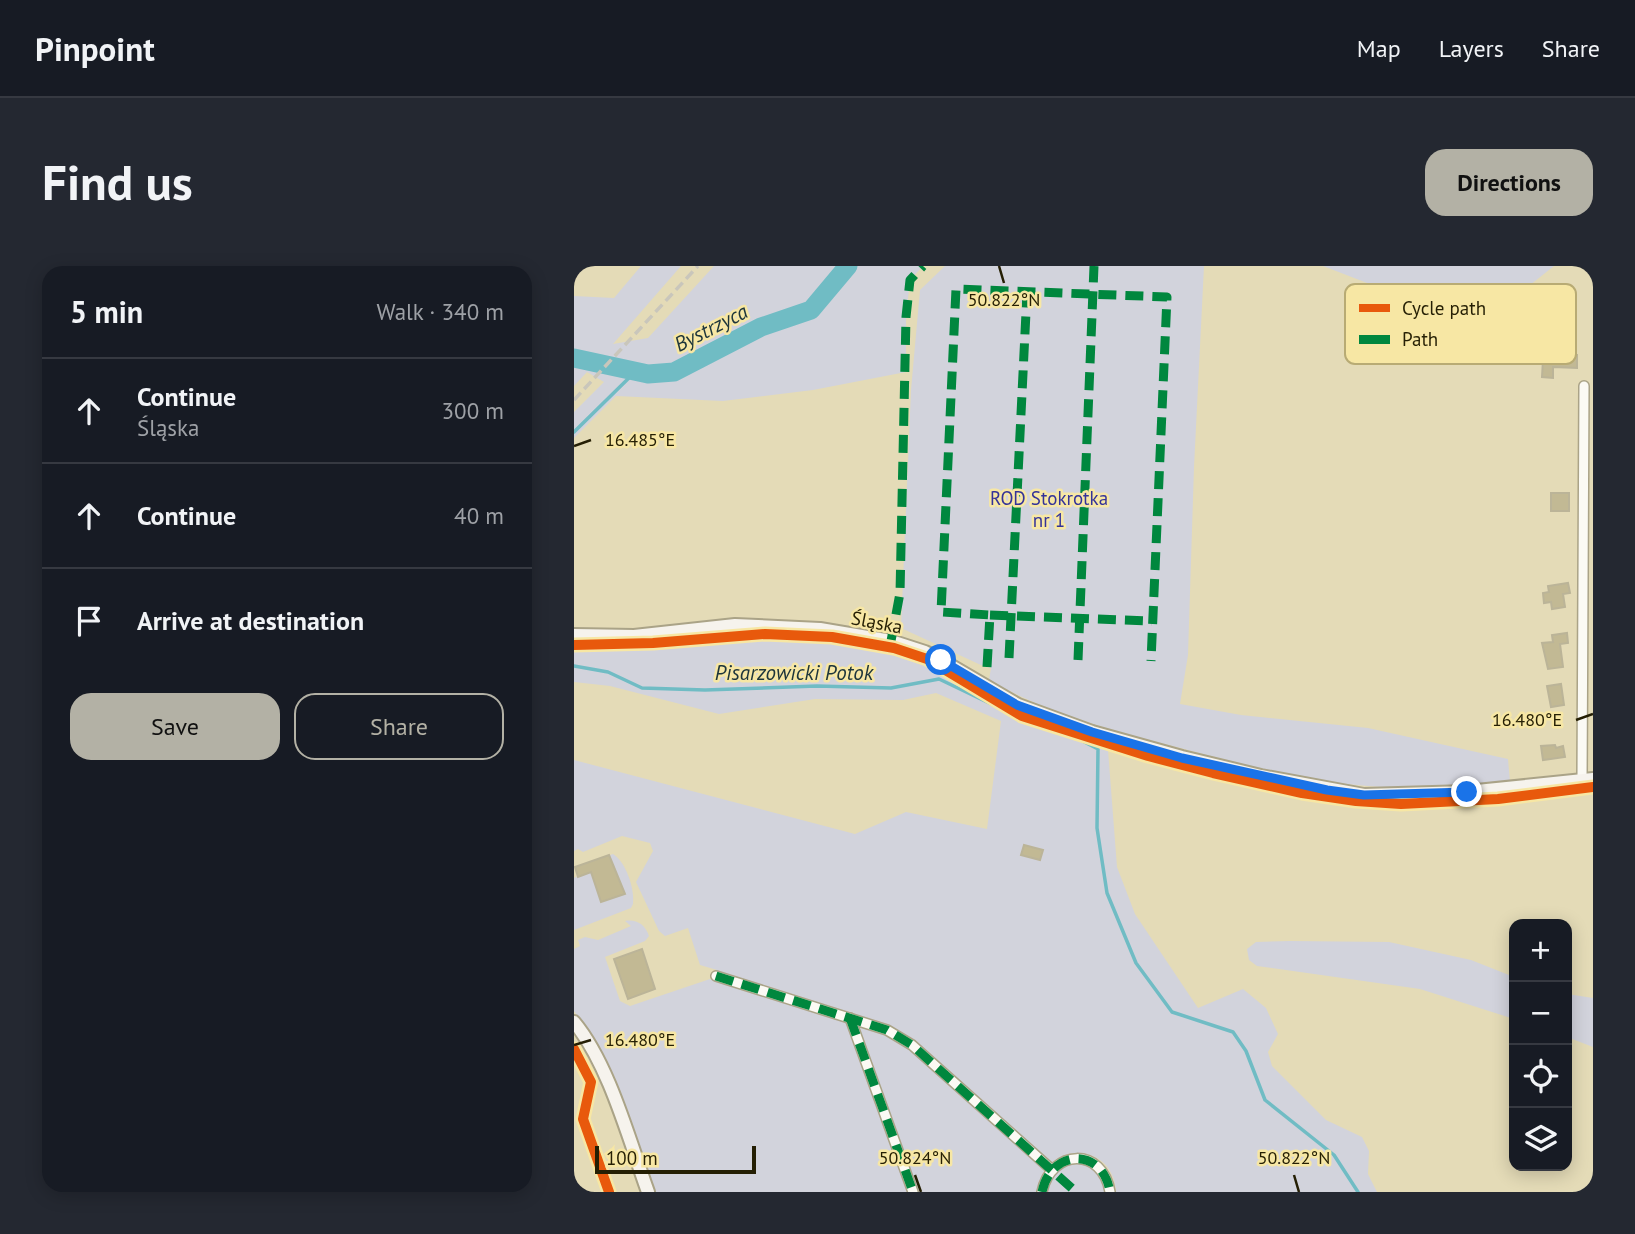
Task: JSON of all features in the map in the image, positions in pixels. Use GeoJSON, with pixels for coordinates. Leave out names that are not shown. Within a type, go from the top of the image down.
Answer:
{"type":"FeatureCollection","features":[{"type":"Feature","properties":{"kind":"street"},"geometry":{"type":"LineString","coordinates":[[1584,386],[1588,780]]}},
{"type":"Feature","properties":{"kind":"street","name":"Śląska"},"geometry":{"type":"LineString","coordinates":[[574,635],[634,636],[735,625],[820,629],[891,641],[941,660],[1017,705],[1092,732],[1182,758],[1364,795],[1467,792],[1588,780]]}},
{"type":"Feature","properties":{"kind":"street"},"geometry":{"type":"LineString","coordinates":[[716,975],[887,1030],[912,1045],[1051,1169]]}},
{"type":"Feature","properties":{"kind":"street"},"geometry":{"type":"LineString","coordinates":[[850,1018],[914,1192]]}},
{"type":"Feature","properties":{"kind":"street"},"geometry":{"type":"LineString","coordinates":[[574,1022],[604,1073],[648,1192]]}},
{"type":"Feature","properties":{"kind":"street"},"geometry":{"type":"LineString","coordinates":[[1042,1192],[1044,1180],[1051,1169],[1065,1160],[1073,1159],[1093,1162],[1108,1181],[1110,1192]]}},
{"type":"Feature","properties":{"kind":"green space"},"geometry":{"type":"Polygon","coordinates":[[[641,266],[681,266],[613,344],[648,338],[714,266],[923,266],[910,280],[906,317],[906,372],[813,390],[723,401],[616,396],[574,438],[574,412],[604,382],[587,372],[574,386],[574,296],[614,298],[641,266]]]}},
{"type":"Feature","properties":{"kind":"green space","name":"ROD Stokrotka nr 1"},"geometry":{"type":"Polygon","coordinates":[[[945,266],[1204,266],[1188,655],[1180,704],[1241,715],[1368,728],[1508,759],[1510,782],[1382,787],[1307,778],[1233,762],[1109,729],[1035,703],[989,680],[991,668],[901,628],[911,390],[920,290],[945,266]]]}},
{"type":"Feature","properties":{"kind":"green space"},"geometry":{"type":"Polygon","coordinates":[[[1323,266],[1554,266],[1531,284],[1370,284],[1323,266]]]}},
{"type":"Feature","properties":{"kind":"green space"},"geometry":{"type":"Polygon","coordinates":[[[774,632],[832,637],[894,648],[927,659],[1022,716],[1091,738],[1091,743],[1108,750],[1117,867],[1135,914],[1198,1008],[1243,989],[1266,1008],[1278,1034],[1268,1052],[1272,1066],[1326,1120],[1362,1137],[1369,1151],[1368,1174],[1377,1192],[1116,1192],[1112,1175],[1103,1163],[1092,1155],[1078,1153],[1064,1155],[1052,1163],[1042,1175],[1037,1192],[654,1192],[610,1068],[600,1047],[574,1011],[574,949],[580,946],[578,940],[585,937],[598,940],[631,926],[625,921],[643,925],[649,936],[645,941],[605,957],[620,1001],[630,1006],[710,979],[714,980],[717,970],[700,965],[688,928],[665,936],[659,931],[636,882],[653,851],[650,843],[622,836],[583,852],[578,849],[574,851],[574,760],[855,834],[906,812],[987,829],[1001,721],[936,693],[903,700],[815,699],[719,714],[610,686],[574,682],[574,643],[774,632]]]}},
{"type":"Feature","properties":{"kind":"green space"},"geometry":{"type":"Polygon","coordinates":[[[613,854],[629,876],[633,891],[631,908],[574,930],[574,878],[578,876],[575,867],[613,854]]]}},
{"type":"Feature","properties":{"kind":"green space"},"geometry":{"type":"Polygon","coordinates":[[[1256,942],[1389,942],[1471,960],[1509,975],[1509,1017],[1420,989],[1257,966],[1249,960],[1247,949],[1256,942]]]}},
{"type":"Feature","properties":{"kind":"green space"},"geometry":{"type":"Polygon","coordinates":[[[1572,995],[1593,998],[1593,1047],[1572,1039],[1572,995]]]}},
{"type":"Feature","properties":{"kind":"green space"},"geometry":{"type":"Polygon","coordinates":[[[1080,1161],[1098,1172],[1107,1192],[1046,1192],[1057,1170],[1080,1161]]]}},
{"type":"Feature","properties":{"kind":"building"},"geometry":{"type":"Polygon","coordinates":[[[1577,355],[1577,368],[1553,367],[1553,378],[1542,377],[1543,364],[1576,364],[1577,355]]]}},
{"type":"Feature","properties":{"kind":"building"},"geometry":{"type":"Polygon","coordinates":[[[1551,493],[1569,493],[1569,511],[1551,511],[1551,493]]]}},
{"type":"Feature","properties":{"kind":"building"},"geometry":{"type":"Polygon","coordinates":[[[1568,583],[1570,593],[1563,594],[1565,607],[1552,609],[1551,602],[1544,603],[1543,593],[1549,592],[1548,586],[1568,583]]]}},
{"type":"Feature","properties":{"kind":"building"},"geometry":{"type":"Polygon","coordinates":[[[1567,633],[1568,643],[1560,644],[1563,667],[1548,669],[1542,643],[1553,642],[1552,635],[1567,633]]]}},
{"type":"Feature","properties":{"kind":"building"},"geometry":{"type":"Polygon","coordinates":[[[1561,684],[1564,705],[1551,707],[1547,686],[1561,684]]]}},
{"type":"Feature","properties":{"kind":"building"},"geometry":{"type":"Polygon","coordinates":[[[1555,745],[1556,748],[1563,746],[1565,757],[1543,760],[1541,746],[1555,745]]]}},
{"type":"Feature","properties":{"kind":"building"},"geometry":{"type":"Polygon","coordinates":[[[1024,845],[1043,850],[1040,860],[1021,855],[1024,845]]]}},
{"type":"Feature","properties":{"kind":"building"},"geometry":{"type":"Polygon","coordinates":[[[609,855],[625,894],[601,902],[591,872],[578,877],[575,867],[609,855]]]}},
{"type":"Feature","properties":{"kind":"building"},"geometry":{"type":"Polygon","coordinates":[[[642,949],[655,989],[628,999],[614,959],[642,949]]]}},
{"type":"Feature","properties":{"kind":"waterway","name":"Bystrzyca"},"geometry":{"type":"LineString","coordinates":[[574,358],[648,374],[674,372],[761,327],[811,310],[848,266]]}},
{"type":"Feature","properties":{"kind":"waterway","name":"Pisarzowicki Potok"},"geometry":{"type":"LineString","coordinates":[[574,432],[636,371]]}},
{"type":"Feature","properties":{"kind":"waterway","name":"Pisarzowicki Potok"},"geometry":{"type":"LineString","coordinates":[[574,666],[608,672],[642,688],[891,688],[939,679],[1010,713]]}},
{"type":"Feature","properties":{"kind":"waterway","name":"Pisarzowicki Potok"},"geometry":{"type":"LineString","coordinates":[[1022,716],[1061,730],[1098,749],[1097,828],[1107,893],[1136,963],[1172,1012],[1233,1032],[1246,1051],[1265,1100],[1334,1155],[1358,1192]]}},
{"type":"Feature","properties":{"kind":"railway"},"geometry":{"type":"LineString","coordinates":[[574,400],[698,266]]}},
{"type":"Feature","properties":{"kind":"marked path"},"geometry":{"type":"LineString","coordinates":[[891,641],[900,593],[906,317],[910,280],[923,266]]}},
{"type":"Feature","properties":{"kind":"marked path"},"geometry":{"type":"LineString","coordinates":[[1078,660],[1094,266]]}},
{"type":"Feature","properties":{"kind":"marked path"},"geometry":{"type":"LineString","coordinates":[[987,667],[990,615],[941,612],[956,289],[1167,297],[1151,661]]}},
{"type":"Feature","properties":{"kind":"marked path"},"geometry":{"type":"LineString","coordinates":[[1009,658],[1027,292]]}},
{"type":"Feature","properties":{"kind":"marked path"},"geometry":{"type":"LineString","coordinates":[[990,615],[1152,621]]}},
{"type":"Feature","properties":{"kind":"marked path"},"geometry":{"type":"LineString","coordinates":[[716,976],[887,1030],[912,1045],[1076,1192]]}},
{"type":"Feature","properties":{"kind":"marked path"},"geometry":{"type":"LineString","coordinates":[[850,1018],[913,1192]]}},
{"type":"Feature","properties":{"kind":"marked path"},"geometry":{"type":"LineString","coordinates":[[1042,1192],[1055,1167],[1077,1159],[1098,1167],[1110,1192]]}},
{"type":"Feature","properties":{"kind":"cycle path"},"geometry":{"type":"LineString","coordinates":[[574,645],[653,643],[765,634],[832,637],[894,648],[927,659],[1022,716],[1148,756],[1213,773],[1302,793],[1356,801],[1401,804],[1498,799],[1593,787]]}},
{"type":"Feature","properties":{"kind":"cycle path"},"geometry":{"type":"LineString","coordinates":[[574,1049],[591,1082],[583,1119],[609,1192]]}},
{"type":"Feature","properties":{"kind":"route"},"geometry":{"type":"LineString","coordinates":[[941,660],[1017,705],[1092,732],[1182,758],[1327,790],[1364,795],[1467,792]]}}]}
